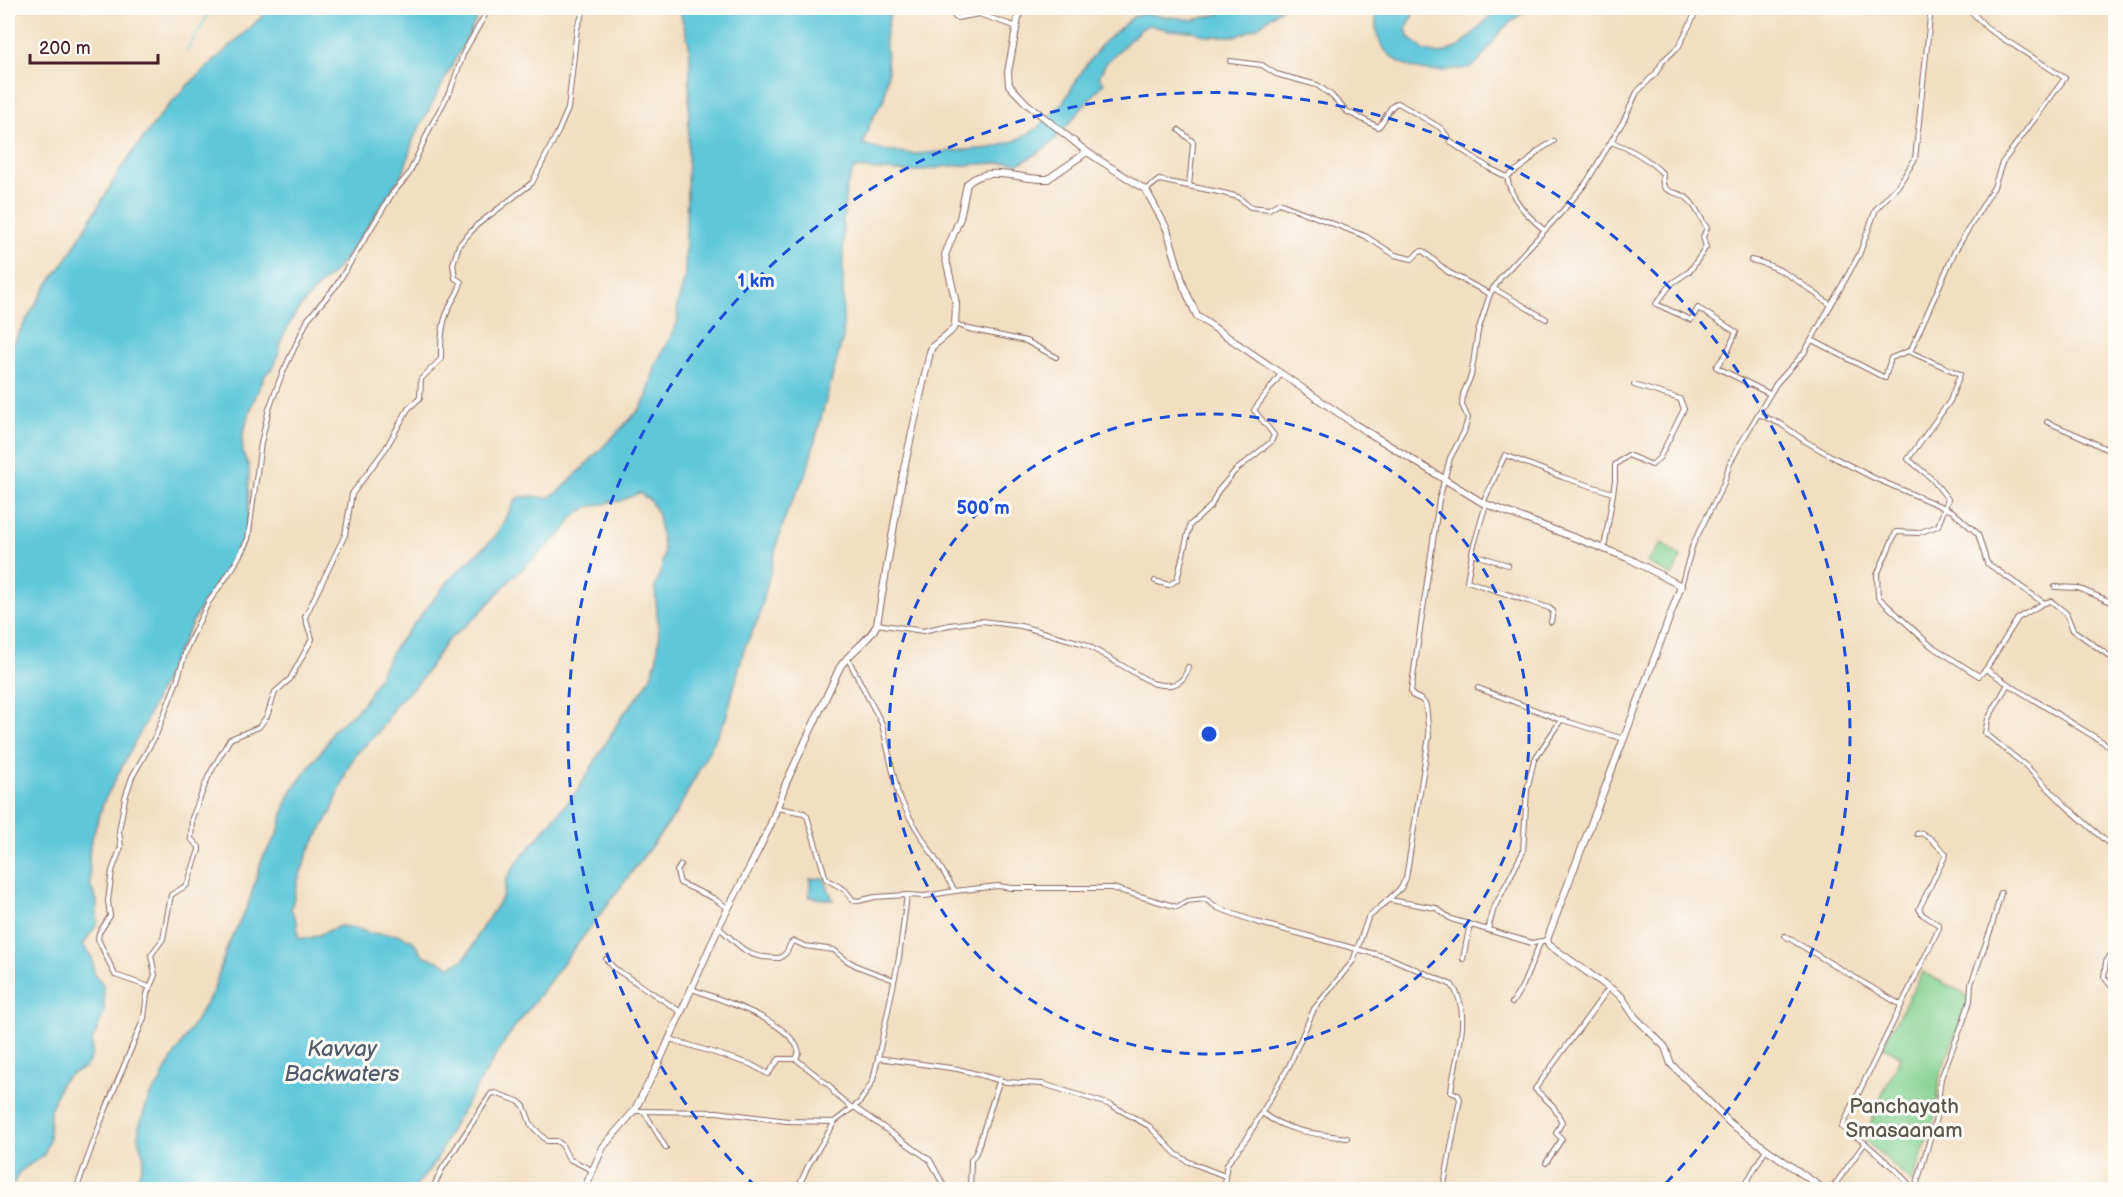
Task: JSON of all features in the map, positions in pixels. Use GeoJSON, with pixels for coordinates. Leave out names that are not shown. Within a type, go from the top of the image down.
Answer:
{"type":"FeatureCollection","features":[{"type":"Feature","properties":{"kind":"main road"},"geometry":{"type":"LineString","coordinates":[[1020,8],[1008,79],[1012,89],[1087,152],[1146,190],[1167,229],[1184,287],[1197,316],[1356,424],[1484,504],[1628,558],[1681,586],[1625,739],[1544,941],[1621,996],[1635,1017],[1665,1047],[1671,1064],[1731,1124],[1825,1190]]}},
{"type":"Feature","properties":{"kind":"main road"},"geometry":{"type":"LineString","coordinates":[[584,1190],[603,1147],[634,1111],[692,989],[718,928],[751,865],[798,756],[840,667],[847,656],[877,624],[903,473],[930,352],[932,347],[950,332],[955,324],[956,303],[945,255],[960,218],[967,184],[977,177],[990,173],[1048,179],[1087,152]]}},
{"type":"Feature","properties":{"kind":"street"},"geometry":{"type":"LineString","coordinates":[[150,987],[115,975],[98,939],[99,933],[110,916],[108,902],[112,871],[121,847],[120,831],[123,809],[132,777],[156,735],[177,681],[187,647],[208,603],[234,566],[248,539],[261,443],[269,408],[282,374],[308,319],[336,286],[392,194],[410,174],[430,128],[451,89],[464,52],[489,8]]}},
{"type":"Feature","properties":{"kind":"street"},"geometry":{"type":"LineString","coordinates":[[76,1190],[103,1116],[144,1018],[147,994],[155,975],[151,955],[163,939],[171,895],[187,885],[199,850],[191,839],[192,818],[209,775],[230,739],[259,727],[267,716],[275,692],[290,679],[312,639],[305,617],[345,535],[352,494],[386,448],[408,409],[420,398],[421,378],[441,359],[442,326],[450,305],[459,293],[461,282],[455,278],[453,264],[459,245],[477,225],[532,183],[568,109],[577,28],[585,8]]}},
{"type":"Feature","properties":{"kind":"street"},"geometry":{"type":"LineString","coordinates":[[954,8],[957,18],[978,14],[1017,27]]}},
{"type":"Feature","properties":{"kind":"street"},"geometry":{"type":"LineString","coordinates":[[1226,1190],[1227,1164],[1262,1113],[1289,1066],[1314,1009],[1353,961],[1368,918],[1401,888],[1406,878],[1426,757],[1428,712],[1422,700],[1412,695],[1411,691],[1432,542],[1444,478],[1450,458],[1464,432],[1468,418],[1462,405],[1463,394],[1471,376],[1478,331],[1490,294],[1586,183],[1637,92],[1679,46],[1698,8]]}},
{"type":"Feature","properties":{"kind":"street"},"geometry":{"type":"LineString","coordinates":[[1681,586],[1693,544],[1724,483],[1729,465],[1776,384],[1799,360],[1812,340],[1858,255],[1876,210],[1898,186],[1915,159],[1931,8]]}},
{"type":"Feature","properties":{"kind":"street"},"geometry":{"type":"LineString","coordinates":[[1812,340],[1885,378],[1891,358],[1911,350],[1955,250],[1994,187],[2002,163],[2066,78],[1988,29],[1968,8]]}},
{"type":"Feature","properties":{"kind":"street"},"geometry":{"type":"LineString","coordinates":[[1230,61],[1262,65],[1276,74],[1317,85],[1331,95],[1346,111],[1378,126],[1392,106],[1398,103],[1441,129],[1452,142],[1489,168],[1507,177],[1522,209],[1544,230]]}},
{"type":"Feature","properties":{"kind":"street"},"geometry":{"type":"LineString","coordinates":[[1179,130],[1193,142],[1189,186]]}},
{"type":"Feature","properties":{"kind":"street"},"geometry":{"type":"LineString","coordinates":[[1507,177],[1554,141]]}},
{"type":"Feature","properties":{"kind":"street"},"geometry":{"type":"LineString","coordinates":[[1611,142],[1638,153],[1655,166],[1663,174],[1662,183],[1665,187],[1689,199],[1707,228],[1703,237],[1706,247],[1690,271],[1672,283],[1656,304],[1691,320],[1698,308],[1736,332],[1727,353],[1716,367],[1770,394]]}},
{"type":"Feature","properties":{"kind":"street"},"geometry":{"type":"LineString","coordinates":[[1146,190],[1159,180],[1238,197],[1250,207],[1269,209],[1279,203],[1365,236],[1395,255],[1412,259],[1423,251],[1448,272],[1490,294]]}},
{"type":"Feature","properties":{"kind":"street"},"geometry":{"type":"LineString","coordinates":[[1751,260],[1769,264],[1793,277],[1831,305]]}},
{"type":"Feature","properties":{"kind":"street"},"geometry":{"type":"LineString","coordinates":[[1493,288],[1546,319]]}},
{"type":"Feature","properties":{"kind":"street"},"geometry":{"type":"LineString","coordinates":[[955,324],[969,329],[1016,337],[1056,357]]}},
{"type":"Feature","properties":{"kind":"street"},"geometry":{"type":"LineString","coordinates":[[1911,350],[1910,352],[1960,374],[1950,401],[1908,459],[1932,479],[1948,499],[1938,526],[1918,533],[1896,532],[1877,574],[1878,597],[1930,645],[1979,676],[1986,669],[2018,618],[2051,601],[2066,613],[2073,630],[2112,658],[2115,654]]}},
{"type":"Feature","properties":{"kind":"street"},"geometry":{"type":"LineString","coordinates":[[1155,581],[1169,585],[1177,580],[1190,525],[1211,506],[1218,491],[1235,471],[1271,442],[1274,435],[1254,410],[1281,373]]}},
{"type":"Feature","properties":{"kind":"street"},"geometry":{"type":"LineString","coordinates":[[1604,549],[1615,465],[1628,454],[1652,465],[1660,457],[1684,409],[1680,399],[1634,385]]}},
{"type":"Feature","properties":{"kind":"street"},"geometry":{"type":"LineString","coordinates":[[1758,414],[1781,424],[1805,441],[1874,478],[1952,511],[1978,534],[1987,563],[2044,603]]}},
{"type":"Feature","properties":{"kind":"street"},"geometry":{"type":"LineString","coordinates":[[2048,422],[2115,454]]}},
{"type":"Feature","properties":{"kind":"street"},"geometry":{"type":"LineString","coordinates":[[1551,622],[1553,610],[1549,608],[1467,581],[1484,504],[1505,455],[1562,477],[1613,493]]}},
{"type":"Feature","properties":{"kind":"street"},"geometry":{"type":"LineString","coordinates":[[1472,554],[1508,565]]}},
{"type":"Feature","properties":{"kind":"street"},"geometry":{"type":"LineString","coordinates":[[2055,587],[2078,588],[2115,604]]}},
{"type":"Feature","properties":{"kind":"street"},"geometry":{"type":"LineString","coordinates":[[877,624],[923,631],[982,621],[1021,626],[1085,644],[1152,683],[1163,686],[1178,683],[1186,676],[1188,667]]}},
{"type":"Feature","properties":{"kind":"street"},"geometry":{"type":"LineString","coordinates":[[847,656],[882,724],[898,794],[910,818],[955,891]]}},
{"type":"Feature","properties":{"kind":"street"},"geometry":{"type":"LineString","coordinates":[[1986,669],[2115,750]]}},
{"type":"Feature","properties":{"kind":"street"},"geometry":{"type":"LineString","coordinates":[[2008,684],[1988,719],[1985,733],[2026,766],[2115,850]]}},
{"type":"Feature","properties":{"kind":"street"},"geometry":{"type":"LineString","coordinates":[[1478,688],[1560,720],[1625,739]]}},
{"type":"Feature","properties":{"kind":"street"},"geometry":{"type":"LineString","coordinates":[[1488,929],[1494,908],[1523,852],[1527,790],[1534,760],[1560,720]]}},
{"type":"Feature","properties":{"kind":"street"},"geometry":{"type":"LineString","coordinates":[[776,808],[804,813],[807,816],[826,879],[845,890],[853,900],[925,896],[998,886],[1112,888],[1177,907],[1187,901],[1205,899],[1218,908],[1256,922],[1390,958],[1447,982],[1455,990],[1462,1023],[1451,1090],[1452,1094],[1458,1095],[1460,1099],[1443,1190]]}},
{"type":"Feature","properties":{"kind":"street"},"geometry":{"type":"LineString","coordinates":[[1917,834],[1921,833],[1930,838],[1946,854],[1919,909],[1923,915],[1939,925],[1939,928],[1842,1127],[1886,1160],[1912,1189],[1936,1118],[1941,1078],[1964,1022],[1970,1001],[1971,984],[2001,893]]}},
{"type":"Feature","properties":{"kind":"street"},"geometry":{"type":"LineString","coordinates":[[681,865],[678,871],[680,883],[713,898],[728,908]]}},
{"type":"Feature","properties":{"kind":"street"},"geometry":{"type":"LineString","coordinates":[[798,1190],[808,1166],[834,1122],[853,1108],[873,1080],[899,958],[907,896]]}},
{"type":"Feature","properties":{"kind":"street"},"geometry":{"type":"LineString","coordinates":[[1389,899],[1436,908],[1446,918],[1532,943],[1544,941]]}},
{"type":"Feature","properties":{"kind":"street"},"geometry":{"type":"LineString","coordinates":[[1463,959],[1470,924]]}},
{"type":"Feature","properties":{"kind":"street"},"geometry":{"type":"LineString","coordinates":[[718,928],[737,947],[747,953],[780,958],[794,941],[805,946],[834,951],[859,967],[894,980]]}},
{"type":"Feature","properties":{"kind":"street"},"geometry":{"type":"LineString","coordinates":[[1785,936],[1900,1005]]}},
{"type":"Feature","properties":{"kind":"street"},"geometry":{"type":"LineString","coordinates":[[1512,1003],[1544,941]]}},
{"type":"Feature","properties":{"kind":"street"},"geometry":{"type":"LineString","coordinates":[[2115,946],[2106,962],[2104,977],[2115,992]]}},
{"type":"Feature","properties":{"kind":"street"},"geometry":{"type":"LineString","coordinates":[[606,959],[614,968],[681,1012]]}},
{"type":"Feature","properties":{"kind":"street"},"geometry":{"type":"LineString","coordinates":[[1546,1163],[1562,1139],[1556,1133],[1563,1122],[1553,1106],[1535,1089],[1609,987]]}},
{"type":"Feature","properties":{"kind":"street"},"geometry":{"type":"LineString","coordinates":[[692,989],[727,1001],[767,1021],[797,1045],[799,1052],[796,1059]]}},
{"type":"Feature","properties":{"kind":"street"},"geometry":{"type":"LineString","coordinates":[[669,1038],[750,1064],[768,1074],[778,1059],[796,1059],[853,1108],[930,1160],[946,1190]]}},
{"type":"Feature","properties":{"kind":"street"},"geometry":{"type":"LineString","coordinates":[[878,1058],[958,1069],[1006,1082],[1043,1084],[1111,1105],[1149,1125],[1176,1154],[1189,1162],[1225,1176]]}},
{"type":"Feature","properties":{"kind":"street"},"geometry":{"type":"LineString","coordinates":[[970,1190],[971,1160],[976,1153],[1000,1079]]}},
{"type":"Feature","properties":{"kind":"street"},"geometry":{"type":"LineString","coordinates":[[432,1190],[442,1169],[491,1094],[495,1093],[518,1101],[524,1106],[531,1125],[547,1141],[557,1141],[562,1145],[569,1159],[592,1170]]}},
{"type":"Feature","properties":{"kind":"street"},"geometry":{"type":"LineString","coordinates":[[634,1111],[717,1112],[787,1121],[834,1122]]}},
{"type":"Feature","properties":{"kind":"street"},"geometry":{"type":"LineString","coordinates":[[644,1112],[666,1148]]}},
{"type":"Feature","properties":{"kind":"street"},"geometry":{"type":"LineString","coordinates":[[1262,1113],[1285,1128],[1347,1138]]}},
{"type":"Feature","properties":{"kind":"street"},"geometry":{"type":"LineString","coordinates":[[1831,1190],[1865,1143]]}},
{"type":"Feature","properties":{"kind":"street"},"geometry":{"type":"LineString","coordinates":[[1742,1190],[1767,1148]]}},
{"type":"Feature","properties":{"kind":"street"},"geometry":{"type":"LineString","coordinates":[[2001,1190],[2004,1188],[2007,1190]]}},
{"type":"Feature","properties":{"kind":"green space"},"geometry":{"type":"Polygon","coordinates":[[[1662,543],[1681,557],[1672,576],[1647,562],[1662,543]]]}},
{"type":"Feature","properties":{"kind":"green space","name":"Panchayath Smasaanam"},"geometry":{"type":"Polygon","coordinates":[[[1923,972],[1970,997],[1940,1075],[1936,1116],[1912,1182],[1865,1140],[1877,1105],[1901,1056],[1882,1046],[1923,972]]]}},
{"type":"Feature","properties":{"kind":"water"},"geometry":{"type":"Polygon","coordinates":[[[269,8],[480,8],[476,20],[413,140],[404,171],[337,269],[297,311],[283,336],[275,365],[265,375],[252,405],[242,437],[243,453],[249,467],[248,528],[243,543],[236,556],[226,567],[220,581],[202,604],[175,656],[144,725],[104,801],[90,844],[91,888],[97,901],[97,924],[83,945],[92,957],[94,974],[103,984],[104,998],[104,1013],[92,1041],[92,1055],[85,1068],[71,1074],[61,1082],[50,1111],[49,1140],[44,1155],[19,1172],[11,1190],[8,1189],[8,351],[122,167],[163,112],[269,8]]]}},
{"type":"Feature","properties":{"kind":"water","name":"Kavvay Backwaters"},"geometry":{"type":"Polygon","coordinates":[[[679,8],[891,8],[885,38],[888,71],[884,99],[871,121],[863,144],[882,150],[914,154],[992,148],[1017,140],[1037,129],[1064,101],[1084,68],[1103,43],[1133,17],[1143,13],[1194,20],[1242,8],[1282,8],[1256,28],[1237,36],[1208,36],[1192,31],[1169,30],[1149,25],[1142,28],[1106,63],[1099,77],[1104,83],[1050,145],[1018,164],[1013,162],[948,166],[911,172],[854,168],[846,189],[843,222],[843,337],[806,474],[788,509],[759,617],[744,649],[726,718],[677,812],[506,1039],[451,1129],[436,1161],[414,1189],[135,1190],[134,1183],[141,1170],[144,1157],[139,1142],[139,1127],[149,1097],[213,992],[227,947],[248,905],[262,859],[278,833],[287,801],[293,789],[327,743],[333,730],[357,710],[366,699],[395,647],[451,578],[495,537],[517,498],[532,496],[548,498],[561,490],[640,409],[647,396],[656,364],[678,322],[677,306],[685,278],[689,44],[679,8]],[[639,493],[618,502],[614,500],[588,507],[573,517],[564,531],[510,580],[476,617],[447,641],[419,682],[396,704],[379,731],[356,754],[348,767],[332,811],[309,850],[291,909],[297,922],[298,938],[311,938],[340,926],[355,928],[369,933],[400,935],[413,941],[423,955],[450,966],[463,960],[503,896],[506,880],[515,865],[578,790],[622,716],[643,690],[652,674],[659,638],[655,587],[664,551],[658,515],[650,500],[639,493]]]}},
{"type":"Feature","properties":{"kind":"water"},"geometry":{"type":"Polygon","coordinates":[[[1377,8],[1413,8],[1412,18],[1406,28],[1408,36],[1425,51],[1440,54],[1459,47],[1499,8],[1526,8],[1502,30],[1481,59],[1473,66],[1439,71],[1409,67],[1386,51],[1379,39],[1376,25],[1377,8]]]}},
{"type":"Feature","properties":{"kind":"water"},"geometry":{"type":"Polygon","coordinates":[[[824,878],[833,900],[810,897],[810,879],[824,878]]]}},
{"type":"Feature","properties":{"kind":"waterway"},"geometry":{"type":"LineString","coordinates":[[187,50],[206,18],[215,8]]}}]}
